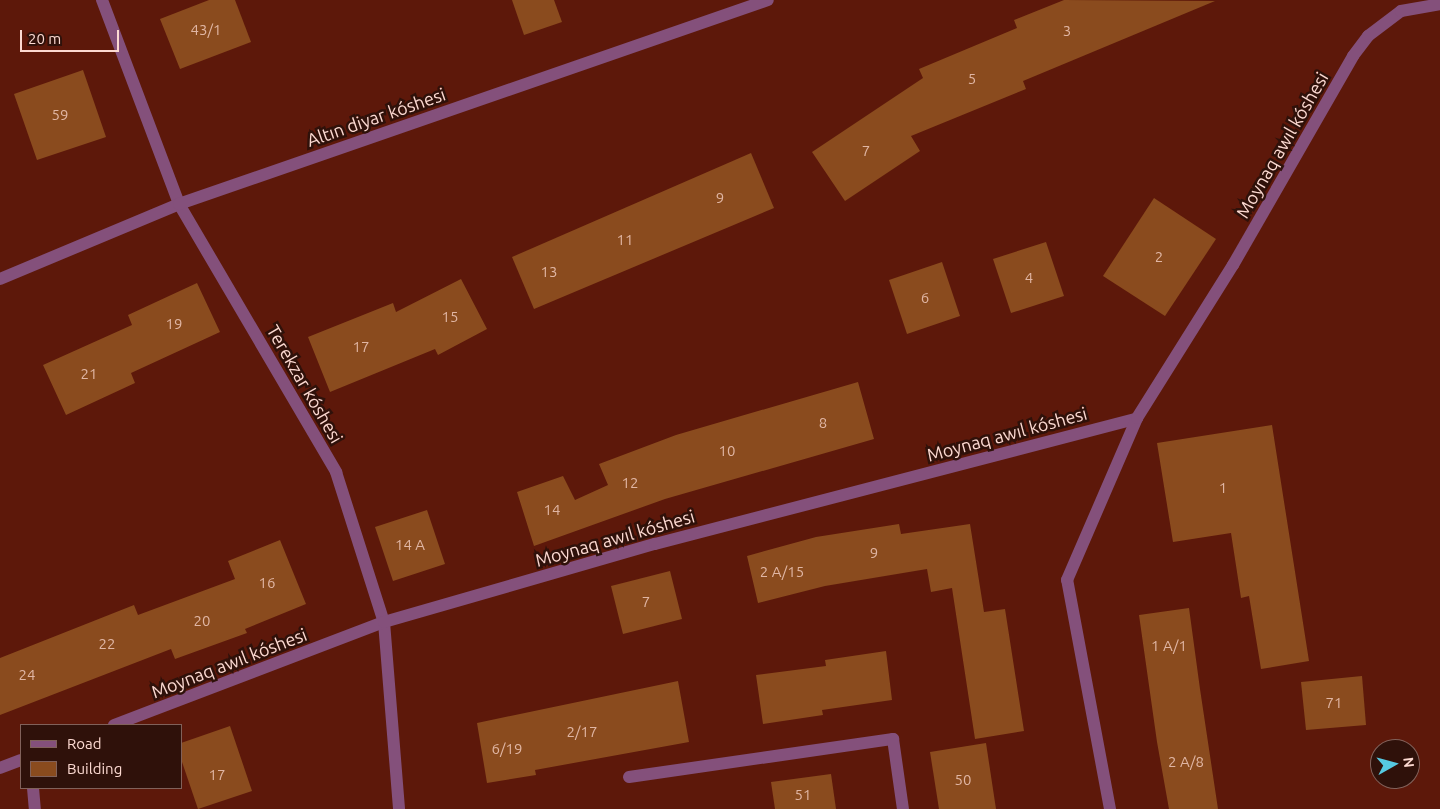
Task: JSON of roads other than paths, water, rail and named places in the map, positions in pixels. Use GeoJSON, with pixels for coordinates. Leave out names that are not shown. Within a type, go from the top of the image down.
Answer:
{"type":"FeatureCollection","features":[{"type":"Feature","properties":{"kind":"street","name":"Terekzar kóshesi"},"geometry":{"type":"LineString","coordinates":[[102,0],[179,204],[336,472],[384,622],[399,809]]}},
{"type":"Feature","properties":{"kind":"street","name":"Altın diyar kóshesi"},"geometry":{"type":"LineString","coordinates":[[0,279],[179,204],[768,0]]}},
{"type":"Feature","properties":{"kind":"street","name":"Moynaq awıl kóshesi"},"geometry":{"type":"LineString","coordinates":[[1110,809],[1067,580],[1137,418],[1233,265],[1368,36],[1401,11],[1440,4]]}},
{"type":"Feature","properties":{"kind":"street","name":"Moynaq awıl kóshesi"},"geometry":{"type":"LineString","coordinates":[[117,724],[384,622],[655,544],[1137,418]]}},
{"type":"Feature","properties":{"kind":"street"},"geometry":{"type":"LineString","coordinates":[[629,777],[893,739],[903,809]]}},
{"type":"Feature","properties":{"kind":"street"},"geometry":{"type":"LineString","coordinates":[[0,768],[20,760]]}},
{"type":"Feature","properties":{"kind":"street"},"geometry":{"type":"LineString","coordinates":[[33,789],[35,809]]}}]}
